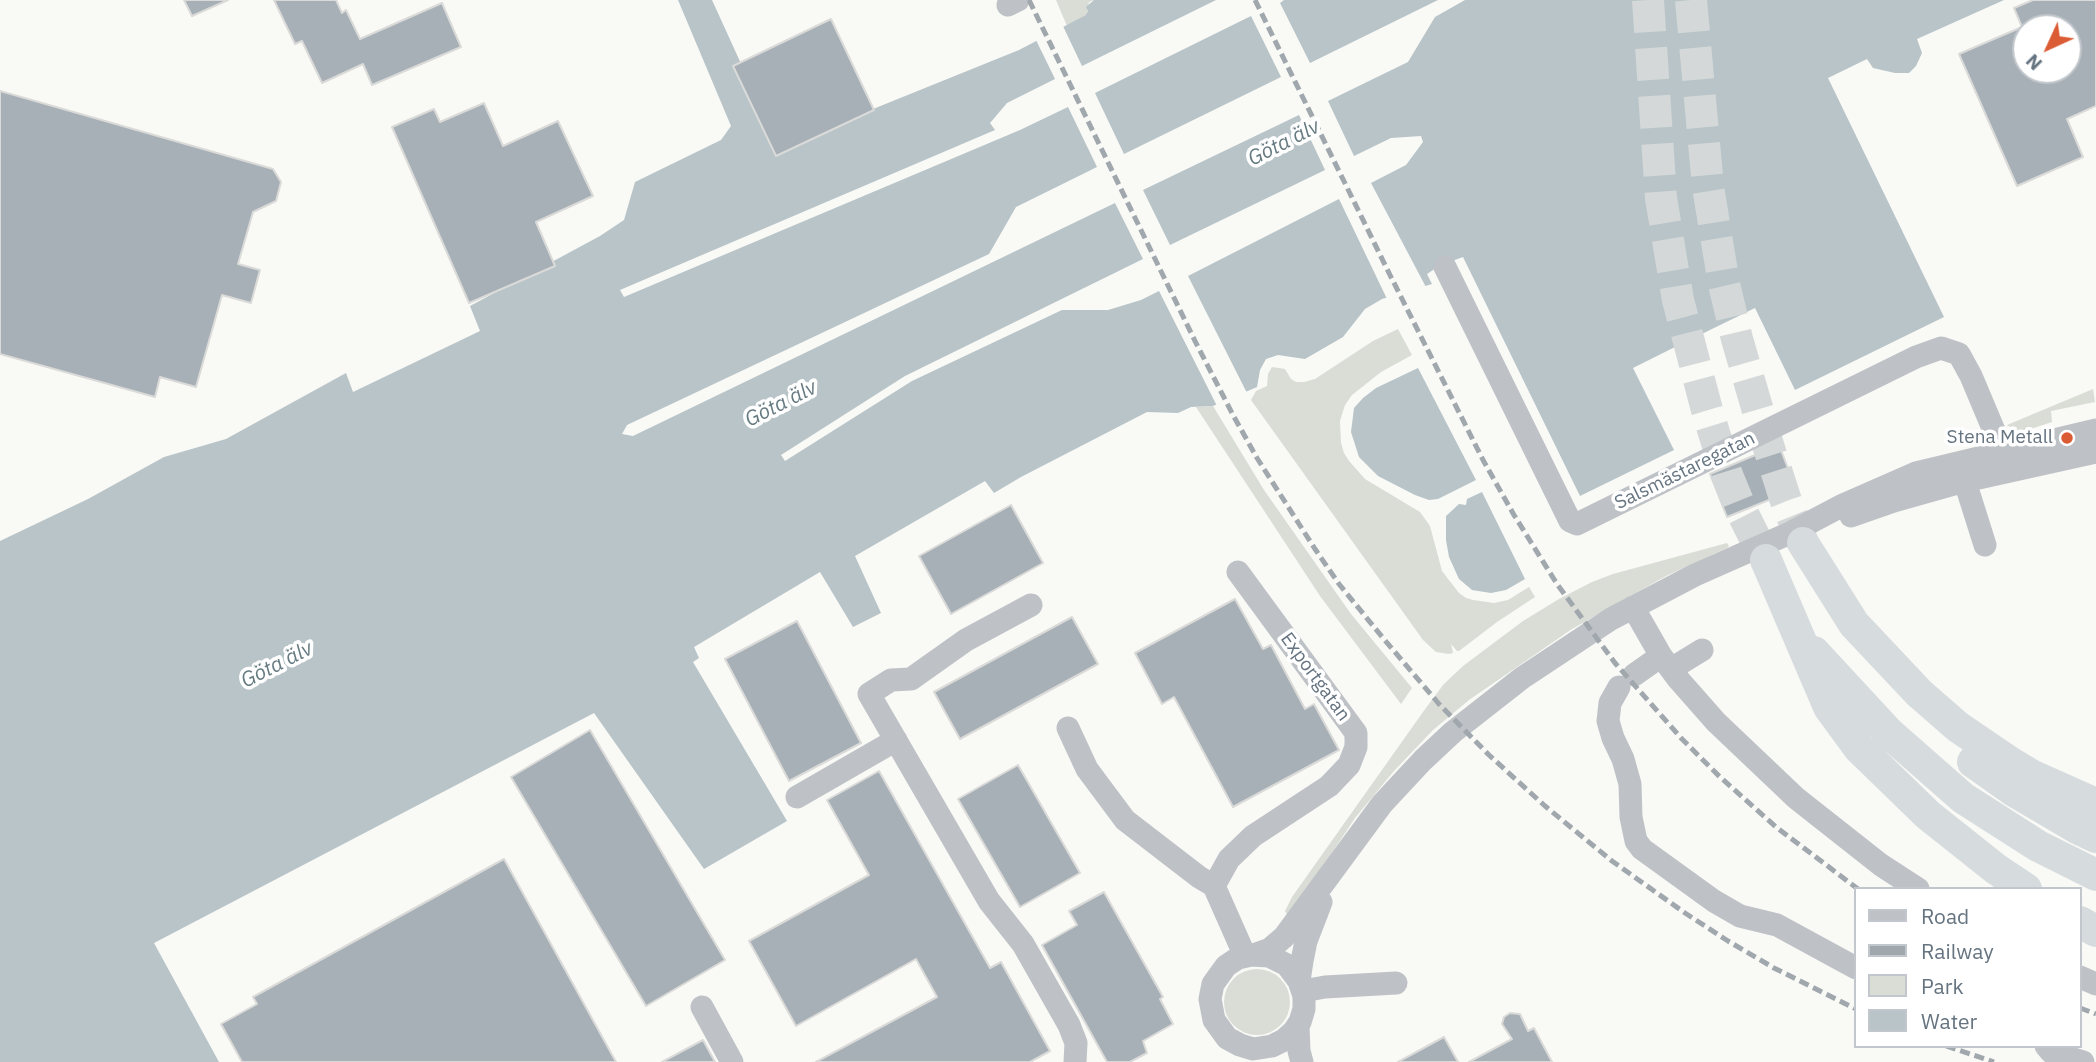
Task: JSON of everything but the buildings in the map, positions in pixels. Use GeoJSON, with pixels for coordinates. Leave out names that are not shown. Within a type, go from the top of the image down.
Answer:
{"type":"FeatureCollection","features":[{"type":"Feature","properties":{"kind":"highway"},"geometry":{"type":"LineString","coordinates":[[1797,538],[1854,624],[1919,693],[1983,745],[2031,775],[2096,804]]}},
{"type":"Feature","properties":{"kind":"highway"},"geometry":{"type":"LineString","coordinates":[[1766,560],[1829,707],[1859,748],[1927,815],[2023,887]]}},
{"type":"Feature","properties":{"kind":"highway"},"geometry":{"type":"LineString","coordinates":[[1836,595],[1850,626],[1877,667],[1948,742],[2014,791],[2096,837]]}},
{"type":"Feature","properties":{"kind":"highway"},"geometry":{"type":"LineString","coordinates":[[1795,631],[1889,733],[1953,790],[2038,846],[2096,874]]}},
{"type":"Feature","properties":{"kind":"street","name":"Salsmästaregatan"},"geometry":{"type":"LineString","coordinates":[[1445,267],[1570,521],[1577,524],[1916,357],[1941,348],[1959,354],[2003,452]]}},
{"type":"Feature","properties":{"kind":"street"},"geometry":{"type":"LineString","coordinates":[[1262,1062],[1227,1038],[1217,1027],[1210,999],[1213,984],[1221,972],[1232,962],[1270,949],[1284,937],[1402,780],[1453,732],[1522,678],[1633,607],[1695,575],[1894,501],[2003,452],[2096,430]]}},
{"type":"Feature","properties":{"kind":"street"},"geometry":{"type":"LineString","coordinates":[[1962,472],[2096,452]]}},
{"type":"Feature","properties":{"kind":"street"},"geometry":{"type":"LineString","coordinates":[[1962,472],[1985,545]]}},
{"type":"Feature","properties":{"kind":"street","name":"Exportgatan"},"geometry":{"type":"LineString","coordinates":[[1206,882],[1253,836],[1329,786],[1349,765],[1356,747],[1356,733],[1238,572]]}},
{"type":"Feature","properties":{"kind":"street"},"geometry":{"type":"LineString","coordinates":[[1031,605],[966,640],[911,679],[891,680],[869,694],[989,901],[1023,944],[1069,1025],[1076,1043],[1075,1062]]}},
{"type":"Feature","properties":{"kind":"street"},"geometry":{"type":"LineString","coordinates":[[1633,607],[1666,662],[1716,722],[1796,798],[1881,865],[1915,887]]}},
{"type":"Feature","properties":{"kind":"street"},"geometry":{"type":"LineString","coordinates":[[1702,650],[1666,662],[1627,681],[1609,703],[1608,721],[1630,784],[1631,817],[1636,841],[1642,849],[1714,901],[1740,916],[1777,925],[1854,967]]}},
{"type":"Feature","properties":{"kind":"street"},"geometry":{"type":"LineString","coordinates":[[1068,728],[1087,769],[1125,820],[1206,882],[1251,955]]}},
{"type":"Feature","properties":{"kind":"street"},"geometry":{"type":"LineString","coordinates":[[797,797],[896,740]]}},
{"type":"Feature","properties":{"kind":"street"},"geometry":{"type":"LineString","coordinates":[[1301,1062],[1298,1026],[1304,1009],[1301,986],[1307,941],[1331,876]]}},
{"type":"Feature","properties":{"kind":"street"},"geometry":{"type":"LineString","coordinates":[[1251,955],[1269,956],[1282,961],[1292,970],[1301,986]]}},
{"type":"Feature","properties":{"kind":"street"},"geometry":{"type":"LineString","coordinates":[[1301,986],[1396,983]]}},
{"type":"Feature","properties":{"kind":"street"},"geometry":{"type":"LineString","coordinates":[[702,1007],[732,1062]]}},
{"type":"Feature","properties":{"kind":"street"},"geometry":{"type":"LineString","coordinates":[[1240,1045],[1253,1049],[1272,1046],[1284,1040],[1298,1026]]}},
{"type":"Feature","properties":{"kind":"street"},"geometry":{"type":"LineString","coordinates":[[2048,1048],[2051,1052],[2083,1062]]}},
{"type":"Feature","properties":{"kind":"green space"},"geometry":{"type":"Polygon","coordinates":[[[1056,0],[1094,0],[1089,2],[1087,15],[1067,26],[1056,0]]]}},
{"type":"Feature","properties":{"kind":"green space"},"geometry":{"type":"Polygon","coordinates":[[[1398,329],[1412,355],[1381,372],[1352,395],[1345,405],[1340,421],[1344,453],[1365,479],[1420,512],[1430,526],[1442,571],[1459,593],[1473,600],[1494,603],[1508,600],[1529,587],[1535,597],[1459,651],[1451,644],[1453,653],[1449,654],[1436,652],[1423,640],[1251,400],[1256,391],[1267,386],[1272,367],[1285,369],[1296,382],[1315,379],[1373,341],[1398,329]]]}},
{"type":"Feature","properties":{"kind":"green space"},"geometry":{"type":"Polygon","coordinates":[[[2093,389],[2095,402],[2051,411],[2052,422],[2018,433],[2007,425],[2093,389]]]}},
{"type":"Feature","properties":{"kind":"green space"},"geometry":{"type":"Polygon","coordinates":[[[1213,406],[1264,490],[1351,614],[1412,688],[1401,704],[1320,596],[1196,407],[1213,406]]]}},
{"type":"Feature","properties":{"kind":"green space"},"geometry":{"type":"Polygon","coordinates":[[[1727,543],[1727,548],[1666,576],[1572,629],[1469,700],[1433,730],[1355,818],[1289,918],[1285,911],[1292,897],[1423,712],[1443,685],[1463,666],[1523,621],[1592,582],[1727,543]]]}},
{"type":"Feature","properties":{"kind":"green space"},"geometry":{"type":"Polygon","coordinates":[[[1257,969],[1270,972],[1280,979],[1287,989],[1290,1002],[1287,1015],[1280,1025],[1270,1032],[1257,1035],[1244,1032],[1234,1025],[1227,1015],[1224,1002],[1227,989],[1234,979],[1244,972],[1257,969]]]}},
{"type":"Feature","properties":{"kind":"water","name":"Göta älv"},"geometry":{"type":"Polygon","coordinates":[[[678,0],[712,0],[779,147],[1019,50],[1086,15],[1086,7],[1094,0],[2004,0],[1917,39],[1922,53],[1909,73],[1873,68],[1867,59],[1828,78],[1944,317],[1795,390],[1755,308],[1671,349],[1633,368],[1674,450],[1580,496],[1463,257],[1448,260],[1427,274],[1432,284],[1382,299],[1365,309],[1343,337],[1305,359],[1278,355],[1266,359],[1260,370],[1257,387],[1213,406],[1191,407],[1178,413],[1147,412],[994,493],[985,481],[855,556],[881,613],[853,627],[820,572],[694,647],[699,658],[693,662],[787,821],[704,869],[594,713],[154,943],[219,1062],[0,1062],[0,541],[88,499],[164,457],[226,439],[346,373],[353,392],[480,331],[470,306],[600,236],[624,220],[635,182],[721,140],[731,126],[678,0]]]}},
{"type":"Feature","properties":{"kind":"water"},"geometry":{"type":"Polygon","coordinates":[[[1418,368],[1476,480],[1438,499],[1429,500],[1415,495],[1378,476],[1359,457],[1351,432],[1354,408],[1363,398],[1376,388],[1418,368]]]}},
{"type":"Feature","properties":{"kind":"water"},"geometry":{"type":"Polygon","coordinates":[[[1482,492],[1525,579],[1506,590],[1491,593],[1472,590],[1459,579],[1449,557],[1446,540],[1446,516],[1459,504],[1466,505],[1467,499],[1482,492]]]}},
{"type":"Feature","properties":{"kind":"pier"},"geometry":{"type":"Polygon","coordinates":[[[1216,0],[1284,0],[1280,3],[1310,63],[1438,0],[1465,0],[1435,17],[1408,62],[1328,101],[1354,156],[1391,138],[1421,136],[1423,142],[1406,165],[1371,183],[1427,289],[1388,301],[1339,199],[1188,276],[1248,395],[1218,408],[1159,291],[1141,300],[1108,310],[1062,310],[912,381],[785,461],[781,455],[905,376],[1143,259],[1115,203],[633,436],[622,434],[627,425],[989,254],[1016,207],[1097,167],[1068,107],[1020,130],[624,297],[620,290],[995,130],[990,123],[1007,103],[1055,79],[1035,38],[1062,24],[1082,66],[1216,0]],[[1251,16],[1095,93],[1124,154],[1281,77],[1251,16]],[[1299,115],[1143,190],[1170,245],[1325,170],[1299,115]]]}},
{"type":"Feature","properties":{"kind":"tunnel"},"geometry":{"type":"LineString","coordinates":[[1648,0],[1661,198],[1678,300],[1727,475],[1766,560]]}},
{"type":"Feature","properties":{"kind":"tunnel"},"geometry":{"type":"LineString","coordinates":[[1691,0],[1708,187],[1724,284],[1768,445],[1803,543]]}},
{"type":"Feature","properties":{"kind":"railway"},"geometry":{"type":"LineString","coordinates":[[1029,0],[1233,415],[1315,549],[1339,584],[1383,638],[1439,704],[1489,755],[1612,861],[1728,941],[1774,968],[1854,1008]]}},
{"type":"Feature","properties":{"kind":"railway"},"geometry":{"type":"LineString","coordinates":[[1255,0],[1483,460],[1557,584],[1615,663],[1682,739],[1776,827],[1855,887]]}},
{"type":"Feature","properties":{"kind":"railway"},"geometry":{"type":"LineString","coordinates":[[2082,1009],[2096,1014]]}},
{"type":"Feature","properties":{"kind":"railway"},"geometry":{"type":"LineString","coordinates":[[1952,1048],[1994,1062]]}},
{"type":"Feature","properties":{"kind":"place","name":"Stena Metall"},"geometry":{"type":"Point","coordinates":[2067,438]}}]}
